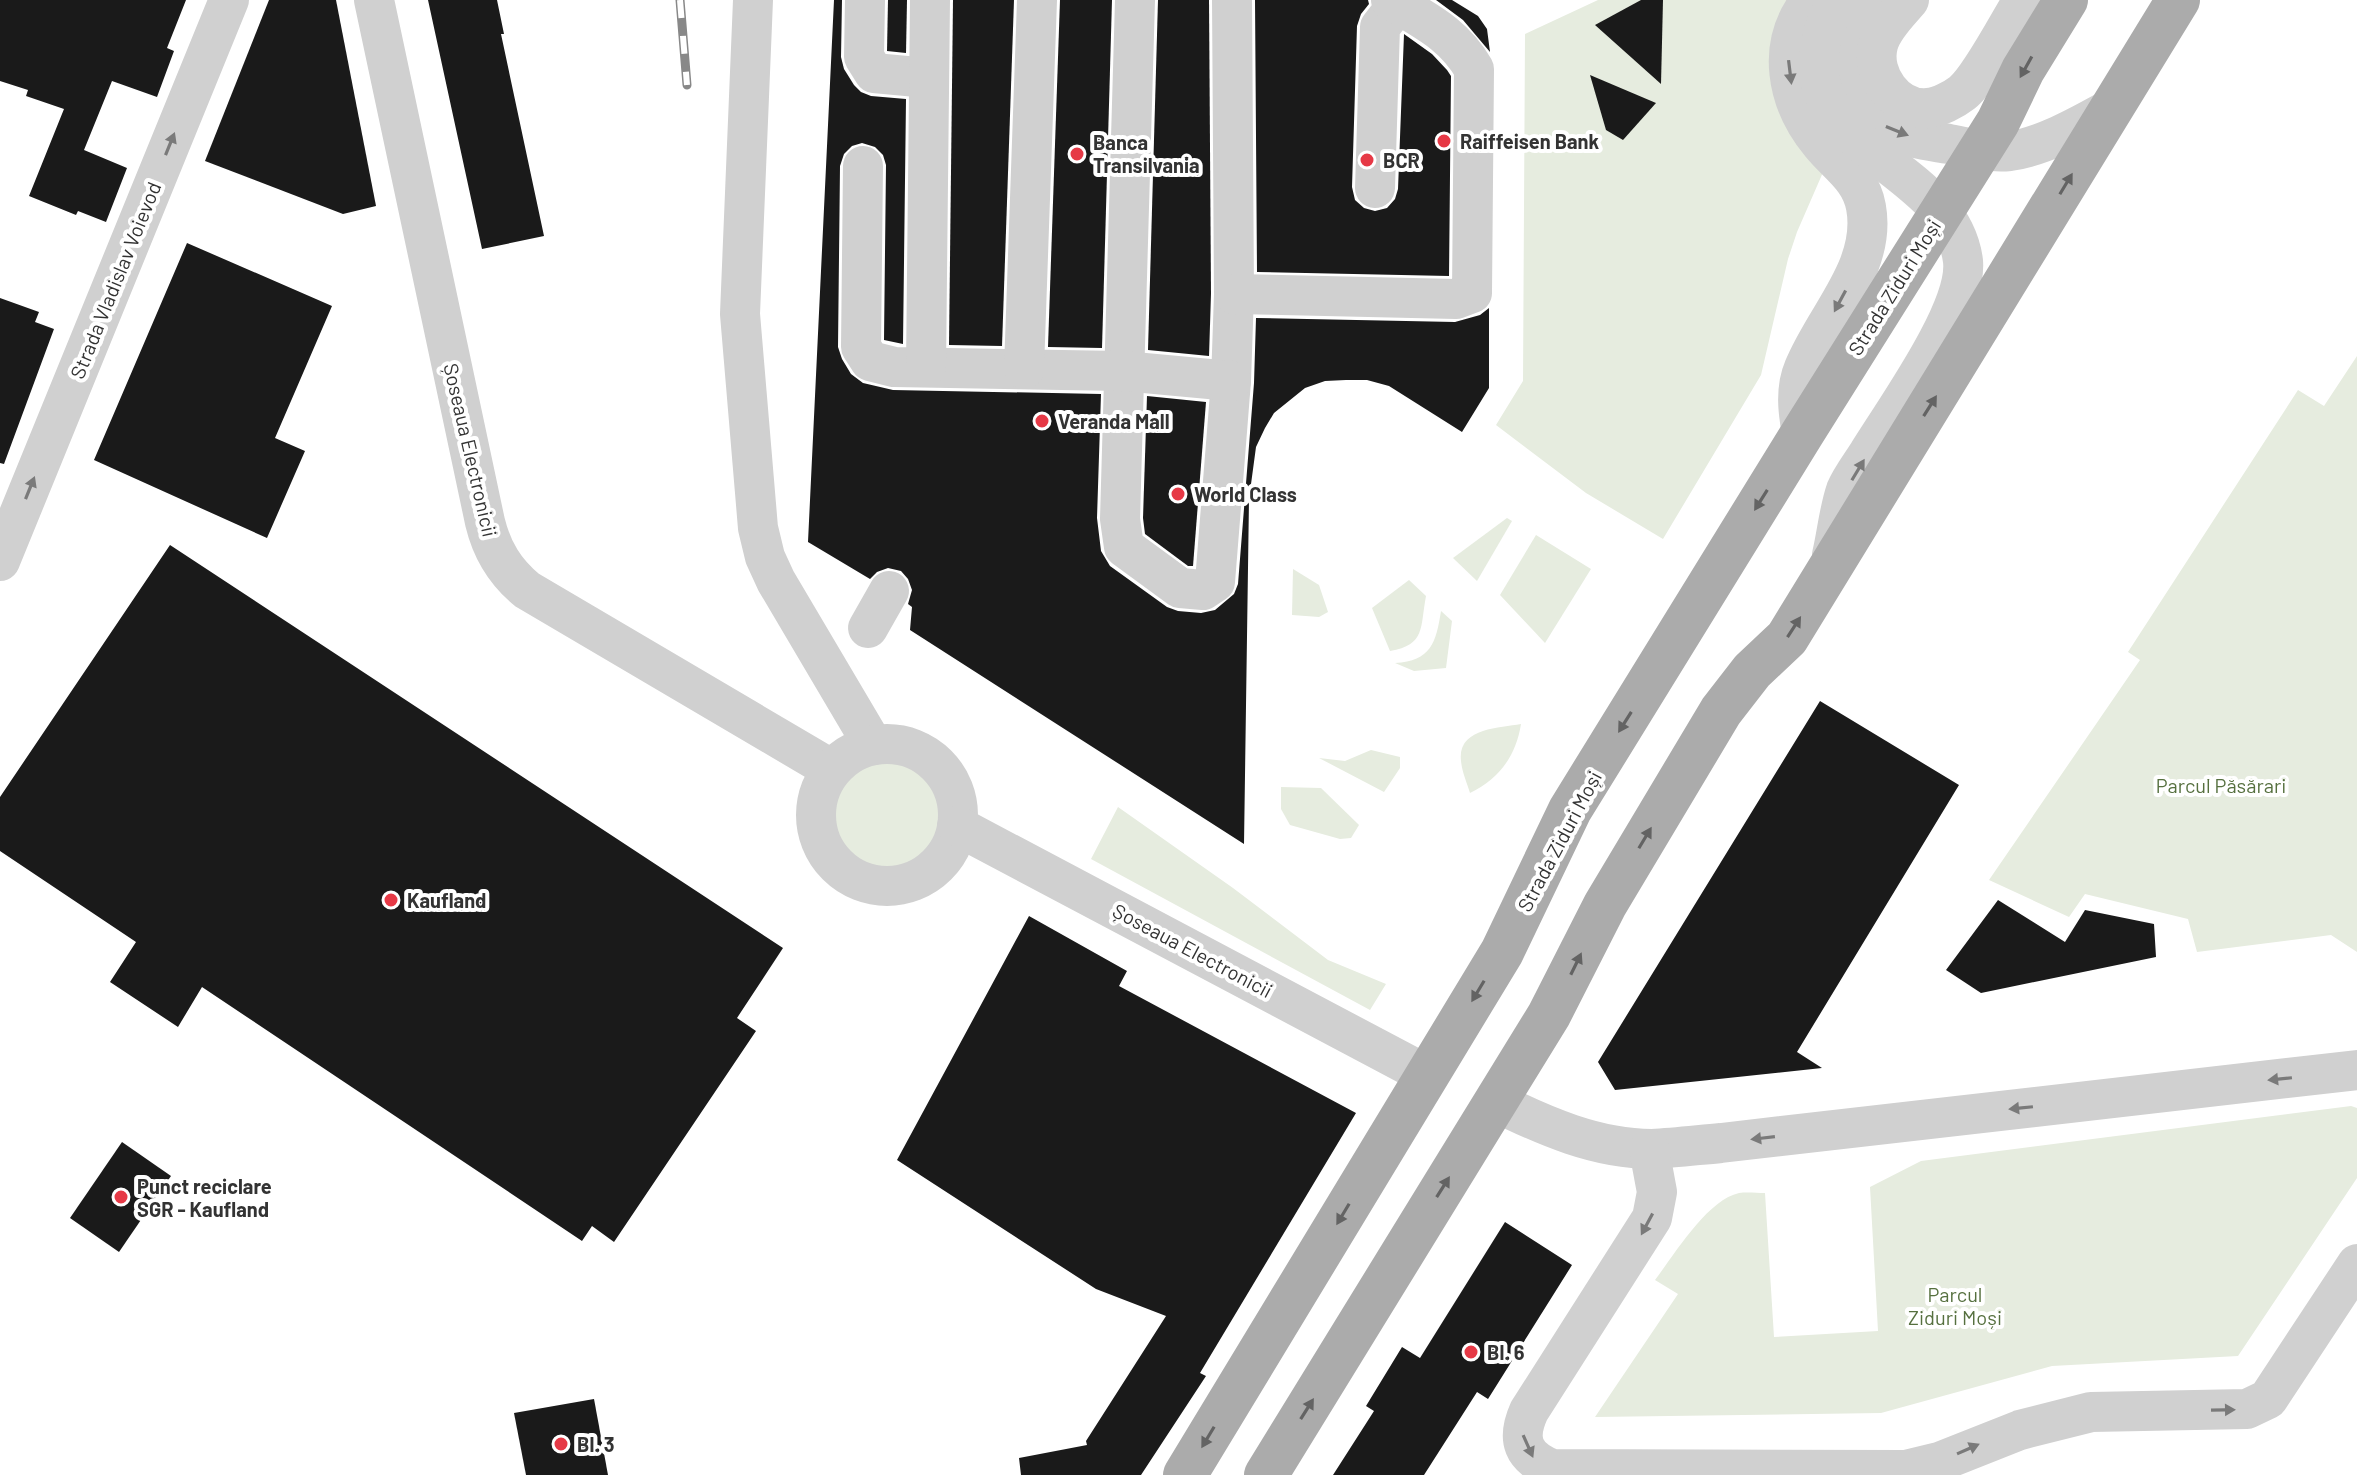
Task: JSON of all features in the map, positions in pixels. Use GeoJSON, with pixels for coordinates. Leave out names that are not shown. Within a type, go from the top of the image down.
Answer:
{"type":"FeatureCollection","features":[{"type":"Feature","properties":{"kind":"main road","name":"Strada Ziduri Moși"},"geometry":{"type":"LineString","coordinates":[[1185,1475],[1502,952],[1570,810],[1998,122],[2023,70],[2066,0]]}},
{"type":"Feature","properties":{"kind":"main road","name":"Strada Ziduri Moși"},"geometry":{"type":"LineString","coordinates":[[1266,1475],[1564,988],[1605,905],[1721,711],[1752,671],[1787,638],[2178,0]]}},
{"type":"Feature","properties":{"kind":"street","name":"Strada Vladislav Voievod"},"geometry":{"type":"LineString","coordinates":[[0,561],[229,0]]}},
{"type":"Feature","properties":{"kind":"street","name":"Șoseaua Electronicii"},"geometry":{"type":"LineString","coordinates":[[374,0],[485,522],[503,567],[527,590],[831,769]]}},
{"type":"Feature","properties":{"kind":"street"},"geometry":{"type":"LineString","coordinates":[[753,0],[740,314],[756,517],[765,557],[776,581],[873,745]]}},
{"type":"Feature","properties":{"kind":"street"},"geometry":{"type":"LineString","coordinates":[[865,0],[864,57],[874,73],[928,78]]}},
{"type":"Feature","properties":{"kind":"street"},"geometry":{"type":"LineString","coordinates":[[926,367],[930,0]]}},
{"type":"Feature","properties":{"kind":"street"},"geometry":{"type":"LineString","coordinates":[[1024,369],[1037,0]]}},
{"type":"Feature","properties":{"kind":"street"},"geometry":{"type":"LineString","coordinates":[[1135,0],[1120,519],[1124,547],[1180,588],[1203,590],[1215,582],[1231,381],[1234,294],[1232,0]]}},
{"type":"Feature","properties":{"kind":"street"},"geometry":{"type":"LineString","coordinates":[[1802,434],[1797,406],[1803,369],[1858,268],[1866,245],[1868,223],[1866,204],[1859,186],[1821,144],[1793,94],[1787,65],[1790,39],[1798,19],[1811,0]]}},
{"type":"Feature","properties":{"kind":"street","name":"Strada Ziduri Moși"},"geometry":{"type":"LineString","coordinates":[[1829,571],[1846,489],[1943,330],[1960,290],[1963,261],[1956,238],[1928,196],[1856,138],[1837,118],[1826,98],[1818,73],[1820,46],[1825,22],[1839,0]]}},
{"type":"Feature","properties":{"kind":"street"},"geometry":{"type":"LineString","coordinates":[[1877,0],[1851,38],[1847,59],[1849,79],[1856,98],[1871,118],[1897,133],[1980,150],[2009,151],[2034,145],[2112,108]]}},
{"type":"Feature","properties":{"kind":"street"},"geometry":{"type":"LineString","coordinates":[[1909,0],[1879,41],[1877,69],[1886,88],[1897,99],[1911,107],[1929,108],[1945,103],[1970,86],[2023,0]]}},
{"type":"Feature","properties":{"kind":"street"},"geometry":{"type":"LineString","coordinates":[[1234,294],[1456,299],[1472,293],[1474,69],[1451,37],[1394,2],[1380,27],[1375,188]]}},
{"type":"Feature","properties":{"kind":"street"},"geometry":{"type":"LineString","coordinates":[[863,166],[861,347],[870,361],[894,367],[1123,371],[1231,381]]}},
{"type":"Feature","properties":{"kind":"street"},"geometry":{"type":"LineString","coordinates":[[868,628],[889,591]]}},
{"type":"Feature","properties":{"kind":"street"},"geometry":{"type":"LineString","coordinates":[[873,745],[901,745],[918,750],[935,762],[950,782],[956,799],[957,826],[953,843],[944,858],[922,878],[901,886],[877,886],[855,880],[836,866],[822,847],[816,824],[816,801],[831,769],[853,751],[873,745]]}},
{"type":"Feature","properties":{"kind":"street","name":"Șoseaua Electronicii"},"geometry":{"type":"LineString","coordinates":[[957,826],[1427,1075]]}},
{"type":"Feature","properties":{"kind":"street"},"geometry":{"type":"LineString","coordinates":[[1496,1102],[1581,1138],[1649,1149],[2357,1070]]}},
{"type":"Feature","properties":{"kind":"street"},"geometry":{"type":"LineString","coordinates":[[1649,1149],[1657,1192],[1652,1218],[1522,1426],[1522,1440],[1528,1453],[1537,1463],[1552,1469],[1906,1470],[1939,1462],[2020,1430],[2091,1412],[2247,1409],[2268,1399],[2357,1264]]}},
{"type":"Feature","properties":{"kind":"green space"},"geometry":{"type":"Polygon","coordinates":[[[1598,0],[1791,0],[1824,170],[1788,259],[1761,375],[1663,539],[1586,493],[1496,425],[1523,381],[1525,34],[1598,0]]]}},
{"type":"Feature","properties":{"kind":"green space","name":"Parcul Păsărari"},"geometry":{"type":"Polygon","coordinates":[[[2357,356],[2357,952],[2331,935],[2197,952],[2188,919],[2085,894],[2069,917],[1989,880],[2140,660],[2128,652],[2298,390],[2324,406],[2357,356]]]}},
{"type":"Feature","properties":{"kind":"green space"},"geometry":{"type":"Polygon","coordinates":[[[1507,518],[1512,521],[1477,581],[1453,558],[1507,518]]]}},
{"type":"Feature","properties":{"kind":"green space"},"geometry":{"type":"Polygon","coordinates":[[[1536,535],[1591,569],[1545,643],[1500,595],[1536,535]]]}},
{"type":"Feature","properties":{"kind":"green space"},"geometry":{"type":"Polygon","coordinates":[[[1293,569],[1319,585],[1328,612],[1319,617],[1292,615],[1293,569]]]}},
{"type":"Feature","properties":{"kind":"green space"},"geometry":{"type":"Polygon","coordinates":[[[1409,580],[1426,596],[1419,633],[1410,644],[1390,651],[1372,608],[1409,580]]]}},
{"type":"Feature","properties":{"kind":"green space"},"geometry":{"type":"Polygon","coordinates":[[[1441,611],[1452,621],[1446,668],[1414,671],[1395,663],[1417,659],[1430,648],[1441,611]]]}},
{"type":"Feature","properties":{"kind":"green space"},"geometry":{"type":"Polygon","coordinates":[[[1521,724],[1515,746],[1504,765],[1490,781],[1470,793],[1461,761],[1466,742],[1481,732],[1521,724]]]}},
{"type":"Feature","properties":{"kind":"green space"},"geometry":{"type":"Polygon","coordinates":[[[887,744],[914,749],[937,765],[953,788],[958,815],[953,842],[937,865],[914,881],[887,886],[860,881],[837,865],[821,842],[816,815],[821,788],[837,765],[860,749],[887,744]]]}},
{"type":"Feature","properties":{"kind":"green space"},"geometry":{"type":"Polygon","coordinates":[[[1371,750],[1400,757],[1400,768],[1384,792],[1319,758],[1345,761],[1371,750]]]}},
{"type":"Feature","properties":{"kind":"green space"},"geometry":{"type":"Polygon","coordinates":[[[1281,787],[1321,788],[1359,825],[1351,838],[1340,839],[1290,825],[1281,809],[1281,787]]]}},
{"type":"Feature","properties":{"kind":"green space"},"geometry":{"type":"Polygon","coordinates":[[[1118,807],[1328,960],[1386,984],[1370,1010],[1091,859],[1118,807]]]}},
{"type":"Feature","properties":{"kind":"green space","name":"Parcul Ziduri Moși"},"geometry":{"type":"Polygon","coordinates":[[[2351,1106],[2357,1108],[2357,1178],[2238,1356],[2052,1366],[1881,1413],[1595,1417],[1678,1294],[1655,1280],[1703,1217],[1727,1198],[1739,1193],[1765,1193],[1774,1337],[1878,1331],[1870,1187],[1921,1161],[2351,1106]]]}},
{"type":"Feature","properties":{"kind":"building"},"geometry":{"type":"Polygon","coordinates":[[[0,0],[186,0],[167,48],[174,51],[157,97],[112,81],[84,150],[127,168],[106,222],[78,211],[76,215],[29,196],[64,109],[26,96],[28,90],[0,81],[0,0]]]}},
{"type":"Feature","properties":{"kind":"building"},"geometry":{"type":"Polygon","coordinates":[[[269,0],[336,0],[376,206],[343,214],[205,161],[269,0]]]}},
{"type":"Feature","properties":{"kind":"building"},"geometry":{"type":"Polygon","coordinates":[[[428,0],[497,0],[504,34],[501,34],[544,236],[482,249],[428,0]]]}},
{"type":"Feature","properties":{"kind":"building"},"geometry":{"type":"Polygon","coordinates":[[[834,0],[842,0],[841,57],[854,85],[871,96],[906,99],[903,344],[884,340],[886,165],[883,155],[875,147],[862,143],[852,146],[844,154],[840,166],[838,347],[842,359],[851,374],[863,383],[893,390],[1101,394],[1097,518],[1101,551],[1110,566],[1167,607],[1201,613],[1215,610],[1234,594],[1238,584],[1256,318],[1455,322],[1480,315],[1489,308],[1489,388],[1462,432],[1389,386],[1367,380],[1325,381],[1305,388],[1274,413],[1256,447],[1249,499],[1244,844],[910,630],[912,607],[908,604],[912,590],[901,571],[888,568],[870,579],[808,542],[834,0]]]}},
{"type":"Feature","properties":{"kind":"building"},"geometry":{"type":"Polygon","coordinates":[[[888,0],[907,0],[906,53],[887,51],[888,0]]]}},
{"type":"Feature","properties":{"kind":"building"},"geometry":{"type":"Polygon","coordinates":[[[953,0],[1014,0],[1002,346],[949,345],[953,0]]]}},
{"type":"Feature","properties":{"kind":"building"},"geometry":{"type":"Polygon","coordinates":[[[1060,0],[1112,0],[1102,348],[1048,347],[1060,0]]]}},
{"type":"Feature","properties":{"kind":"building"},"geometry":{"type":"Polygon","coordinates":[[[1158,0],[1209,0],[1209,356],[1148,350],[1158,0]]]}},
{"type":"Feature","properties":{"kind":"building"},"geometry":{"type":"Polygon","coordinates":[[[1255,0],[1368,0],[1369,4],[1357,26],[1352,187],[1355,200],[1364,208],[1375,211],[1387,208],[1395,199],[1398,189],[1404,34],[1432,54],[1447,70],[1451,76],[1449,276],[1257,272],[1255,0]]]}},
{"type":"Feature","properties":{"kind":"building"},"geometry":{"type":"Polygon","coordinates":[[[1436,0],[1452,0],[1478,16],[1487,29],[1490,52],[1463,20],[1436,0]]]}},
{"type":"Feature","properties":{"kind":"building"},"geometry":{"type":"Polygon","coordinates":[[[1641,0],[1663,0],[1661,84],[1595,25],[1641,0]]]}},
{"type":"Feature","properties":{"kind":"building"},"geometry":{"type":"Polygon","coordinates":[[[1590,75],[1656,103],[1623,140],[1606,130],[1590,75]]]}},
{"type":"Feature","properties":{"kind":"building"},"geometry":{"type":"Polygon","coordinates":[[[187,243],[332,306],[275,438],[305,451],[267,538],[94,460],[187,243]]]}},
{"type":"Feature","properties":{"kind":"building"},"geometry":{"type":"Polygon","coordinates":[[[0,298],[39,312],[35,322],[54,329],[4,464],[0,463],[0,298]]]}},
{"type":"Feature","properties":{"kind":"building"},"geometry":{"type":"Polygon","coordinates":[[[1147,396],[1206,402],[1193,566],[1188,566],[1145,534],[1147,396]]]}},
{"type":"Feature","properties":{"kind":"building","name":"Kaufland"},"geometry":{"type":"Polygon","coordinates":[[[170,545],[783,948],[737,1018],[756,1031],[614,1242],[592,1226],[582,1241],[202,987],[178,1027],[110,982],[136,942],[0,851],[0,797],[170,545]]]}},
{"type":"Feature","properties":{"kind":"building"},"geometry":{"type":"Polygon","coordinates":[[[1820,701],[1959,785],[1797,1052],[1822,1068],[1615,1090],[1598,1062],[1820,701]]]}},
{"type":"Feature","properties":{"kind":"building"},"geometry":{"type":"Polygon","coordinates":[[[1998,900],[2065,942],[2085,910],[2154,924],[2156,957],[1981,993],[1946,970],[1998,900]]]}},
{"type":"Feature","properties":{"kind":"building"},"geometry":{"type":"Polygon","coordinates":[[[1029,916],[1127,971],[1119,986],[1356,1113],[1200,1373],[1206,1376],[1141,1475],[1021,1475],[1019,1458],[1087,1445],[1086,1441],[1166,1316],[1096,1289],[897,1160],[1029,916]]]}},
{"type":"Feature","properties":{"kind":"building","name":"Punct reciclare SGR - Kaufland"},"geometry":{"type":"Polygon","coordinates":[[[122,1142],[171,1176],[119,1252],[70,1218],[122,1142]]]}},
{"type":"Feature","properties":{"kind":"building","name":"Bl. 6"},"geometry":{"type":"Polygon","coordinates":[[[1505,1222],[1572,1265],[1488,1399],[1477,1392],[1424,1475],[1333,1475],[1374,1411],[1366,1406],[1402,1347],[1420,1358],[1505,1222]]]}},
{"type":"Feature","properties":{"kind":"building","name":"Bl. 3"},"geometry":{"type":"Polygon","coordinates":[[[594,1399],[608,1475],[526,1475],[514,1413],[594,1399]]]}},
{"type":"Feature","properties":{"kind":"railway"},"geometry":{"type":"LineString","coordinates":[[680,0],[687,85]]}},
{"type":"Feature","properties":{"kind":"place","name":"Raiffeisen Bank"},"geometry":{"type":"Point","coordinates":[1444,141]}},
{"type":"Feature","properties":{"kind":"place","name":"Banca Transilvania"},"geometry":{"type":"Point","coordinates":[1077,154]}},
{"type":"Feature","properties":{"kind":"place","name":"BCR"},"geometry":{"type":"Point","coordinates":[1367,160]}},
{"type":"Feature","properties":{"kind":"place","name":"Veranda Mall"},"geometry":{"type":"Point","coordinates":[1042,421]}},
{"type":"Feature","properties":{"kind":"place","name":"World Class"},"geometry":{"type":"Point","coordinates":[1178,494]}},
{"type":"Feature","properties":{"kind":"place","name":"Kaufland"},"geometry":{"type":"Point","coordinates":[391,900]}},
{"type":"Feature","properties":{"kind":"place","name":"Punct reciclare SGR - Kaufland"},"geometry":{"type":"Point","coordinates":[121,1197]}},
{"type":"Feature","properties":{"kind":"place","name":"Bl. 6"},"geometry":{"type":"Point","coordinates":[1471,1352]}},
{"type":"Feature","properties":{"kind":"place","name":"Bl. 3"},"geometry":{"type":"Point","coordinates":[561,1444]}}]}
